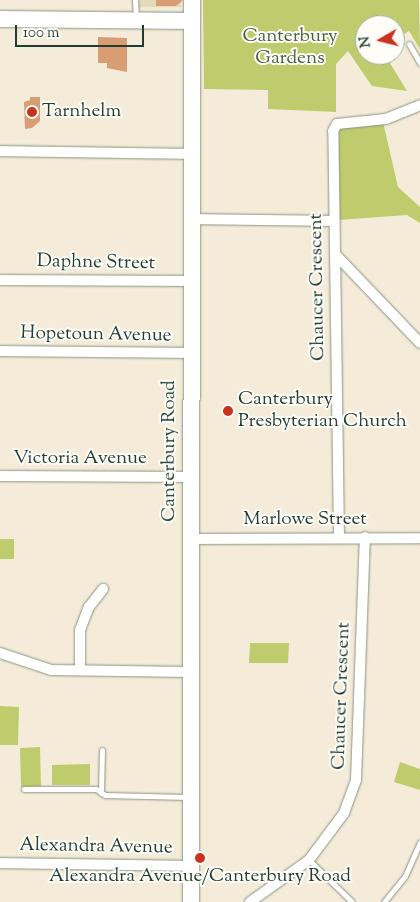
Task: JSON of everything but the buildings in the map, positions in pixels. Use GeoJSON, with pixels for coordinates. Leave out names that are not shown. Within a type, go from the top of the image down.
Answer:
{"type":"FeatureCollection","features":[{"type":"Feature","properties":{"kind":"main road","name":"Canterbury Road"},"geometry":{"type":"LineString","coordinates":[[191,902],[192,0]]}},
{"type":"Feature","properties":{"kind":"main road"},"geometry":{"type":"LineString","coordinates":[[0,19],[192,22]]}},
{"type":"Feature","properties":{"kind":"street","name":"Chaucer Crescent"},"geometry":{"type":"LineString","coordinates":[[339,537],[334,126],[386,118],[420,105]]}},
{"type":"Feature","properties":{"kind":"street"},"geometry":{"type":"LineString","coordinates":[[0,151],[191,154]]}},
{"type":"Feature","properties":{"kind":"street"},"geometry":{"type":"LineString","coordinates":[[191,219],[334,221]]}},
{"type":"Feature","properties":{"kind":"street"},"geometry":{"type":"LineString","coordinates":[[335,254],[420,343]]}},
{"type":"Feature","properties":{"kind":"street","name":"Daphne Street"},"geometry":{"type":"LineString","coordinates":[[0,280],[191,281]]}},
{"type":"Feature","properties":{"kind":"street","name":"Hopetoun Avenue"},"geometry":{"type":"LineString","coordinates":[[0,351],[191,353]]}},
{"type":"Feature","properties":{"kind":"street","name":"Victoria Avenue"},"geometry":{"type":"LineString","coordinates":[[0,476],[190,477]]}},
{"type":"Feature","properties":{"kind":"street","name":"Chaucer Crescent"},"geometry":{"type":"LineString","coordinates":[[250,902],[309,860],[344,813],[356,780],[365,537]]}},
{"type":"Feature","properties":{"kind":"street","name":"Marlowe Street"},"geometry":{"type":"LineString","coordinates":[[190,539],[420,538]]}},
{"type":"Feature","properties":{"kind":"street"},"geometry":{"type":"LineString","coordinates":[[80,670],[80,630],[89,607],[103,589]]}},
{"type":"Feature","properties":{"kind":"street"},"geometry":{"type":"LineString","coordinates":[[0,653],[51,670],[190,672]]}},
{"type":"Feature","properties":{"kind":"street","name":"Alexandra Avenue"},"geometry":{"type":"LineString","coordinates":[[0,863],[191,866]]}},
{"type":"Feature","properties":{"kind":"lane"},"geometry":{"type":"LineString","coordinates":[[135,0],[136,21]]}},
{"type":"Feature","properties":{"kind":"lane"},"geometry":{"type":"LineString","coordinates":[[409,44],[420,63]]}},
{"type":"Feature","properties":{"kind":"lane"},"geometry":{"type":"LineString","coordinates":[[101,793],[102,750]]}},
{"type":"Feature","properties":{"kind":"lane"},"geometry":{"type":"LineString","coordinates":[[24,789],[96,789],[101,793],[191,797]]}},
{"type":"Feature","properties":{"kind":"lane"},"geometry":{"type":"LineString","coordinates":[[384,902],[405,876],[420,842]]}},
{"type":"Feature","properties":{"kind":"lane"},"geometry":{"type":"LineString","coordinates":[[309,860],[352,902]]}},
{"type":"Feature","properties":{"kind":"shaded area"},"geometry":{"type":"Polygon","coordinates":[[[139,0],[181,0],[181,7],[139,7],[139,0]]]}},
{"type":"Feature","properties":{"kind":"green space","name":"Canterbury Gardens"},"geometry":{"type":"Polygon","coordinates":[[[203,0],[419,0],[420,49],[409,31],[405,34],[405,15],[355,15],[355,61],[348,51],[336,64],[336,112],[268,109],[268,90],[204,89],[203,0]]]}},
{"type":"Feature","properties":{"kind":"green space","name":"Canterbury Gardens"},"geometry":{"type":"Polygon","coordinates":[[[358,65],[391,65],[407,91],[372,86],[358,65]]]}},
{"type":"Feature","properties":{"kind":"green space"},"geometry":{"type":"Polygon","coordinates":[[[383,122],[398,187],[420,207],[420,223],[407,215],[338,220],[340,127],[383,122]]]}},
{"type":"Feature","properties":{"kind":"green space"},"geometry":{"type":"Polygon","coordinates":[[[0,539],[14,539],[14,559],[0,559],[0,539]]]}},
{"type":"Feature","properties":{"kind":"green space"},"geometry":{"type":"Polygon","coordinates":[[[250,643],[289,643],[288,663],[249,663],[250,643]]]}},
{"type":"Feature","properties":{"kind":"green space"},"geometry":{"type":"Polygon","coordinates":[[[0,706],[19,707],[18,745],[0,745],[0,706]]]}},
{"type":"Feature","properties":{"kind":"green space"},"geometry":{"type":"Polygon","coordinates":[[[40,747],[41,786],[21,787],[20,748],[40,747]]]}},
{"type":"Feature","properties":{"kind":"green space"},"geometry":{"type":"Polygon","coordinates":[[[400,762],[420,769],[420,790],[394,782],[400,762]]]}},
{"type":"Feature","properties":{"kind":"green space"},"geometry":{"type":"Polygon","coordinates":[[[90,764],[90,785],[52,785],[52,765],[90,764]]]}},
{"type":"Feature","properties":{"kind":"place","name":"Tarnhelm"},"geometry":{"type":"Point","coordinates":[32,112]}},
{"type":"Feature","properties":{"kind":"place","name":"Canterbury Presbyterian Church"},"geometry":{"type":"Point","coordinates":[228,411]}},
{"type":"Feature","properties":{"kind":"place","name":"Alexandra Avenue/Canterbury Road"},"geometry":{"type":"Point","coordinates":[200,858]}}]}
